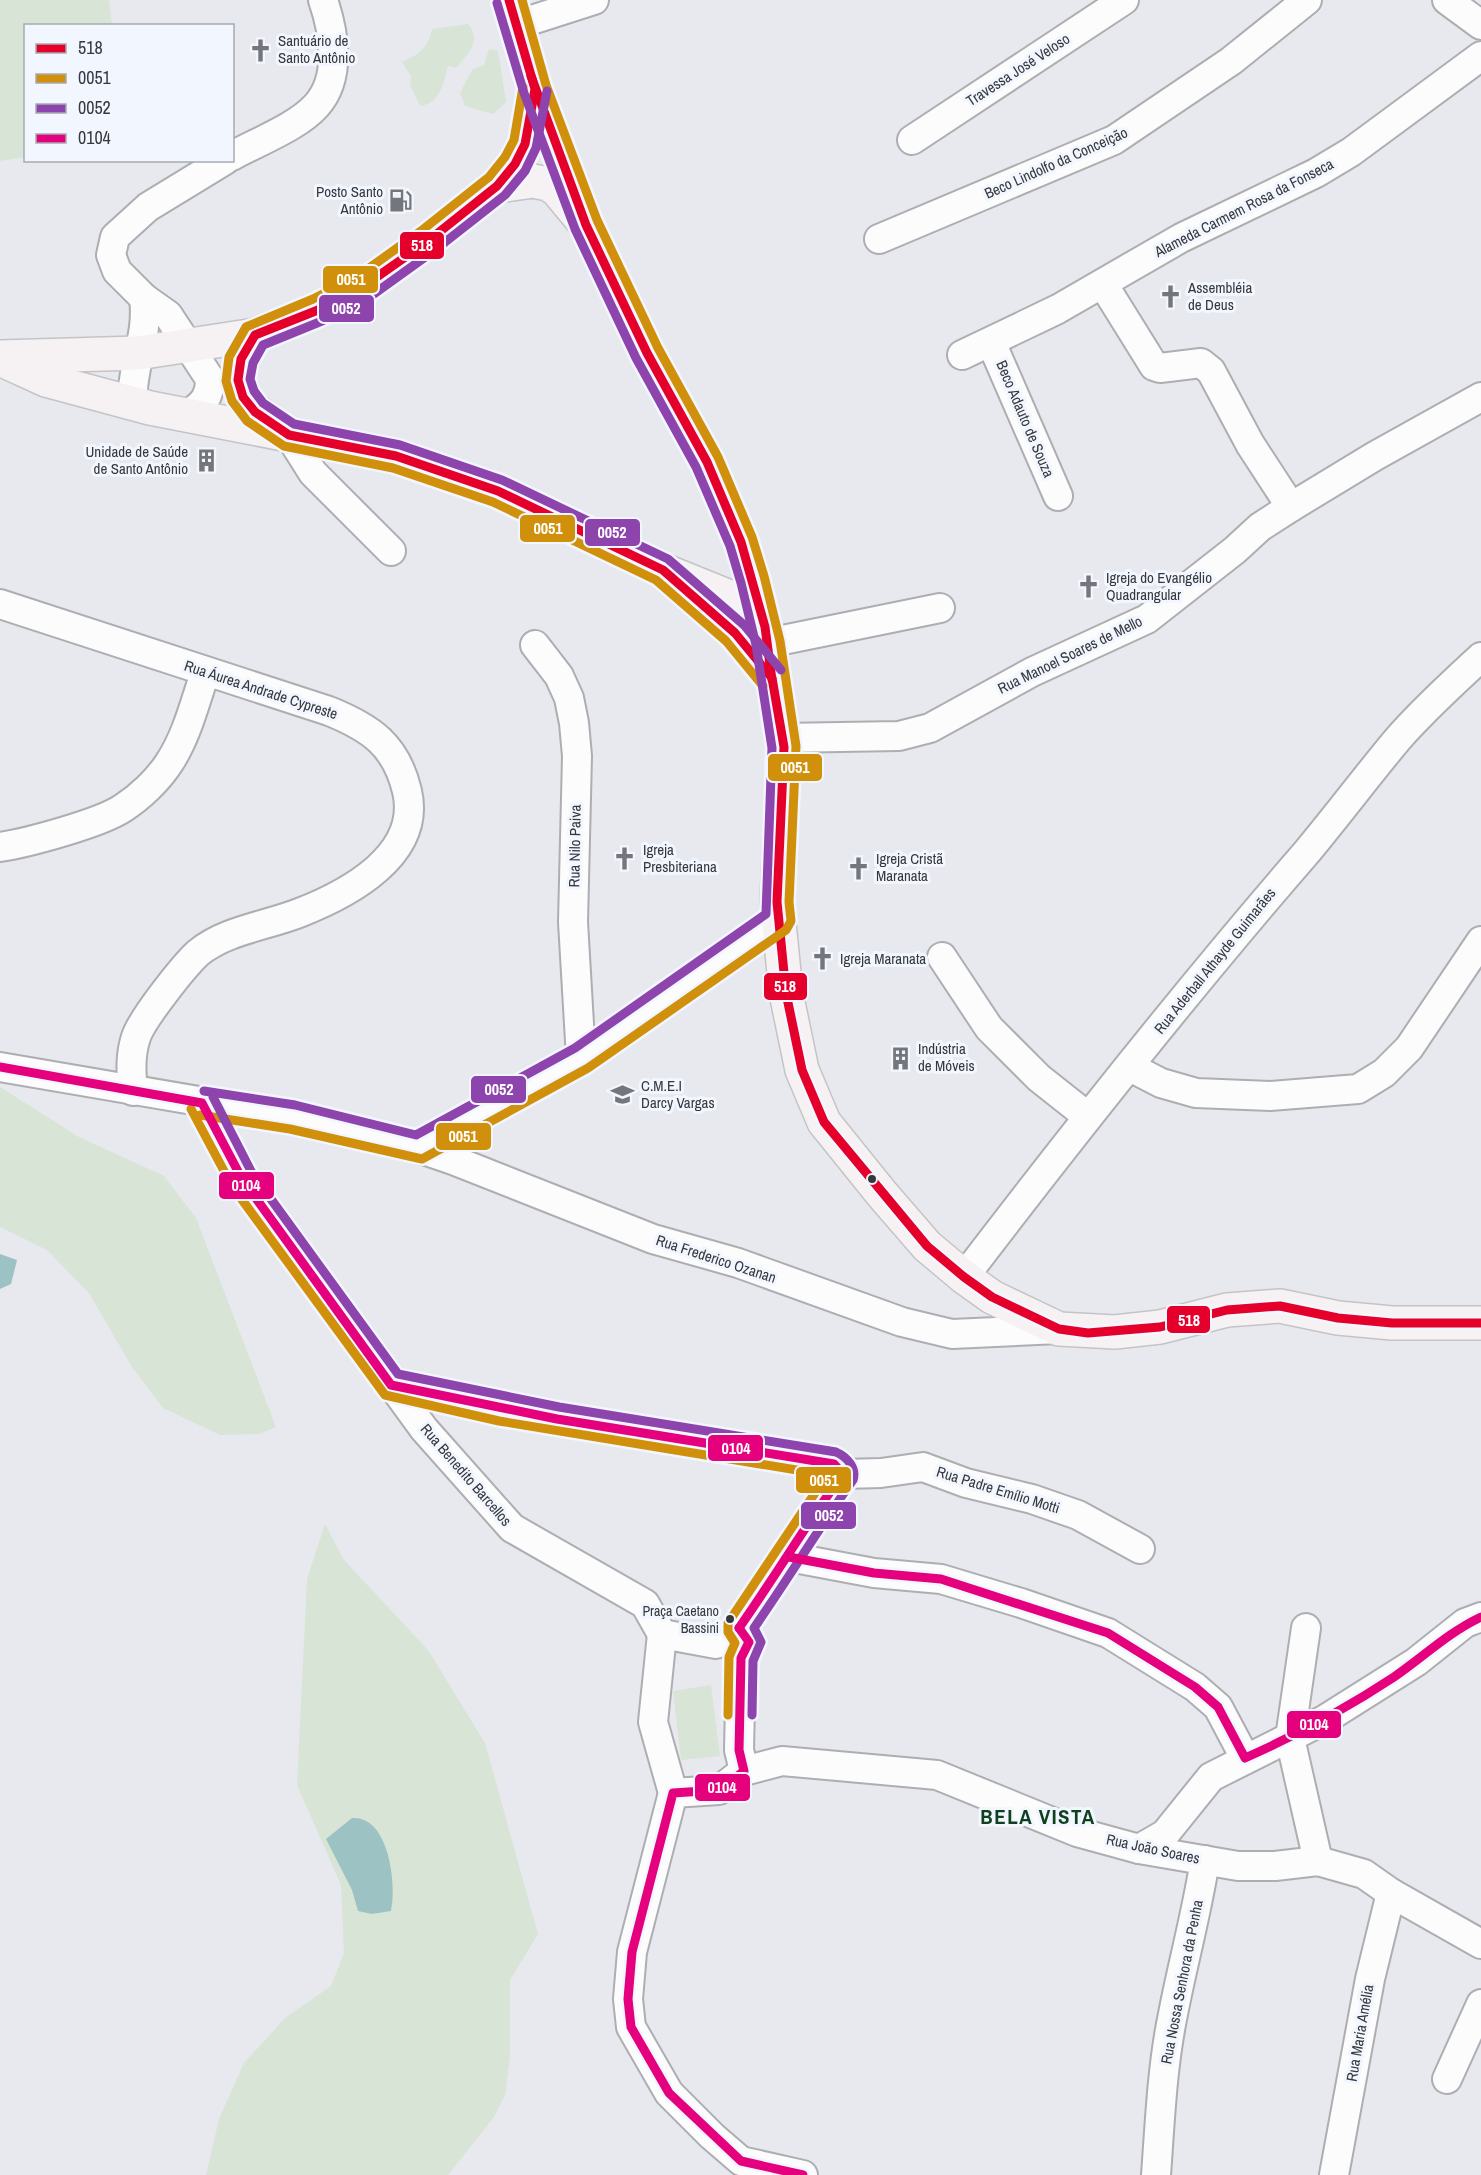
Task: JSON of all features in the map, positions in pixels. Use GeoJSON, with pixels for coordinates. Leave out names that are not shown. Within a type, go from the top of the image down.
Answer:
{"type":"FeatureCollection","features":[{"type":"Feature","properties":{"kind":"main road"},"geometry":{"type":"LineString","coordinates":[[0,358],[138,353],[190,347],[255,335],[318,310],[364,286],[429,241],[497,186],[533,181],[548,184],[558,190],[586,225],[647,352],[707,462],[741,542],[768,643],[782,738],[779,920],[786,993],[802,1070],[824,1122],[882,1194],[927,1246],[964,1277],[992,1298],[1059,1329],[1115,1332],[1170,1326],[1227,1310],[1280,1306],[1338,1318],[1392,1323],[1481,1323]]}},
{"type":"Feature","properties":{"kind":"main road"},"geometry":{"type":"LineString","coordinates":[[255,335],[241,359],[238,380],[243,397],[255,412],[289,435]]}},
{"type":"Feature","properties":{"kind":"main road"},"geometry":{"type":"LineString","coordinates":[[0,358],[46,380],[132,403],[396,456],[498,490],[663,570],[737,600],[756,598]]}},
{"type":"Feature","properties":{"kind":"main road"},"geometry":{"type":"LineString","coordinates":[[663,570],[735,633],[772,678]]}},
{"type":"Feature","properties":{"kind":"street"},"geometry":{"type":"LineString","coordinates":[[234,155],[305,116],[317,105],[325,91],[334,50],[331,23],[323,0]]}},
{"type":"Feature","properties":{"kind":"street"},"geometry":{"type":"LineString","coordinates":[[586,225],[535,89],[513,12],[594,0]]}},
{"type":"Feature","properties":{"kind":"street","name":"Travessa José Veloso"},"geometry":{"type":"LineString","coordinates":[[912,140],[1124,0]]}},
{"type":"Feature","properties":{"kind":"street","name":"Beco Lindolfo da Conceição"},"geometry":{"type":"LineString","coordinates":[[879,239],[1114,140],[1231,61],[1307,0]]}},
{"type":"Feature","properties":{"kind":"street"},"geometry":{"type":"LineString","coordinates":[[1447,0],[1481,25]]}},
{"type":"Feature","properties":{"kind":"street","name":"Alameda Carmem Rosa da Fonseca"},"geometry":{"type":"LineString","coordinates":[[962,355],[1103,284],[1181,238],[1274,195],[1325,168],[1351,152],[1481,56]]}},
{"type":"Feature","properties":{"kind":"street"},"geometry":{"type":"LineString","coordinates":[[497,186],[515,164],[525,144],[535,89]]}},
{"type":"Feature","properties":{"kind":"street"},"geometry":{"type":"LineString","coordinates":[[189,414],[204,403],[210,390],[210,379],[168,315],[144,298],[117,271],[111,255],[115,237],[148,207],[222,162]]}},
{"type":"Feature","properties":{"kind":"street"},"geometry":{"type":"LineString","coordinates":[[1103,284],[1154,366],[1160,368],[1201,363],[1211,371],[1250,444],[1291,507]]}},
{"type":"Feature","properties":{"kind":"street"},"geometry":{"type":"LineString","coordinates":[[132,403],[132,378],[147,320],[144,298]]}},
{"type":"Feature","properties":{"kind":"street","name":"Beco Adauto de Souza"},"geometry":{"type":"LineString","coordinates":[[991,342],[1058,496]]}},
{"type":"Feature","properties":{"kind":"street","name":"Rua Manoel Soares de Mello"},"geometry":{"type":"LineString","coordinates":[[782,738],[899,736],[930,728],[1032,672],[1147,619],[1235,550],[1260,527],[1375,456],[1481,397]]}},
{"type":"Feature","properties":{"kind":"street"},"geometry":{"type":"LineString","coordinates":[[289,435],[313,473],[391,551]]}},
{"type":"Feature","properties":{"kind":"street","name":"Rua Áurea Andrade Cypreste"},"geometry":{"type":"LineString","coordinates":[[0,604],[83,629],[205,673],[352,720],[382,741],[402,767],[408,796],[407,820],[400,840],[368,878],[300,913],[220,939],[198,954],[175,980],[136,1035],[130,1061],[133,1091]]}},
{"type":"Feature","properties":{"kind":"street"},"geometry":{"type":"LineString","coordinates":[[768,643],[940,608]]}},
{"type":"Feature","properties":{"kind":"street","name":"Rua Nilo Paiva"},"geometry":{"type":"LineString","coordinates":[[535,645],[559,676],[569,698],[574,723],[577,756],[573,922],[581,1058]]}},
{"type":"Feature","properties":{"kind":"street","name":"Rua Aderball Athayde Guimarães"},"geometry":{"type":"LineString","coordinates":[[964,1277],[1087,1116],[1130,1066],[1250,915],[1306,852],[1399,738],[1481,657]]}},
{"type":"Feature","properties":{"kind":"street"},"geometry":{"type":"LineString","coordinates":[[0,847],[77,827],[122,809],[155,781],[170,762],[187,727],[205,673]]}},
{"type":"Feature","properties":{"kind":"street"},"geometry":{"type":"LineString","coordinates":[[418,1148],[581,1058],[779,920]]}},
{"type":"Feature","properties":{"kind":"street"},"geometry":{"type":"LineString","coordinates":[[1130,1066],[1161,1083],[1196,1093],[1270,1096],[1358,1089],[1384,1073],[1409,1048],[1478,949]]}},
{"type":"Feature","properties":{"kind":"street"},"geometry":{"type":"LineString","coordinates":[[942,957],[989,1028],[1039,1078],[1087,1116]]}},
{"type":"Feature","properties":{"kind":"street","name":"Rua Frederico Ozanan"},"geometry":{"type":"LineString","coordinates":[[0,1067],[292,1117],[418,1148],[653,1239],[738,1263],[902,1322],[952,1334],[1059,1329]]}},
{"type":"Feature","properties":{"kind":"street","name":"Rua Benedito Barcellos"},"geometry":{"type":"LineString","coordinates":[[202,1103],[242,1179],[424,1429],[512,1528],[645,1604],[662,1634]]}},
{"type":"Feature","properties":{"kind":"street","name":"Rua Padre Emílio Motti"},"geometry":{"type":"LineString","coordinates":[[391,1384],[432,1395],[642,1434],[744,1448],[834,1464],[843,1474],[881,1473],[923,1467],[966,1483],[1032,1498],[1078,1515],[1140,1549]]}},
{"type":"Feature","properties":{"kind":"street"},"geometry":{"type":"LineString","coordinates":[[673,1793],[719,1790],[742,1761],[744,1651],[789,1557],[812,1516],[843,1474]]}},
{"type":"Feature","properties":{"kind":"street"},"geometry":{"type":"LineString","coordinates":[[789,1557],[874,1573],[941,1579],[1108,1633],[1195,1687],[1218,1707],[1245,1758]]}},
{"type":"Feature","properties":{"kind":"street"},"geometry":{"type":"LineString","coordinates":[[1138,1849],[1166,1834],[1211,1777],[1245,1758],[1290,1738],[1391,1678],[1466,1623],[1481,1617]]}},
{"type":"Feature","properties":{"kind":"street"},"geometry":{"type":"LineString","coordinates":[[744,1651],[725,1628],[716,1644],[662,1634],[653,1722],[673,1793],[632,1952],[628,1999],[632,2027],[669,2093],[741,2161],[803,2175]]}},
{"type":"Feature","properties":{"kind":"street"},"geometry":{"type":"LineString","coordinates":[[1306,1628],[1290,1738],[1318,1861]]}},
{"type":"Feature","properties":{"kind":"street","name":"Rua João Soares"},"geometry":{"type":"LineString","coordinates":[[742,1761],[782,1761],[938,1775],[1077,1832],[1138,1849],[1238,1866],[1318,1861],[1364,1874],[1391,1893],[1478,1933]]}},
{"type":"Feature","properties":{"kind":"street","name":"Rua Nossa Senhora da Penha"},"geometry":{"type":"LineString","coordinates":[[1156,2175],[1166,2056],[1172,2014],[1196,1916],[1205,1860]]}},
{"type":"Feature","properties":{"kind":"street","name":"Rua Maria Amélia"},"geometry":{"type":"LineString","coordinates":[[1334,2175],[1370,1979],[1391,1893]]}},
{"type":"Feature","properties":{"kind":"street"},"geometry":{"type":"LineString","coordinates":[[1447,2079],[1481,2004]]}},
{"type":"Feature","properties":{"kind":"green space"},"geometry":{"type":"Polygon","coordinates":[[[0,0],[109,0],[112,24],[24,24],[24,157],[0,161],[0,0]]]}},
{"type":"Feature","properties":{"kind":"green space"},"geometry":{"type":"Polygon","coordinates":[[[468,24],[474,37],[468,54],[456,68],[448,66],[437,97],[420,106],[410,85],[411,76],[402,62],[422,50],[432,29],[468,24]]]}},
{"type":"Feature","properties":{"kind":"green space"},"geometry":{"type":"Polygon","coordinates":[[[489,49],[498,51],[506,102],[493,114],[465,106],[460,93],[472,70],[484,65],[489,49]]]}},
{"type":"Feature","properties":{"kind":"green space"},"geometry":{"type":"Polygon","coordinates":[[[0,1087],[79,1137],[164,1176],[196,1218],[276,1427],[259,1434],[220,1435],[163,1408],[132,1367],[89,1293],[47,1250],[0,1227],[0,1087]]]}},
{"type":"Feature","properties":{"kind":"green space"},"geometry":{"type":"Polygon","coordinates":[[[325,1524],[344,1560],[428,1650],[485,1743],[538,1934],[510,1980],[510,2056],[505,2095],[494,2117],[448,2175],[206,2175],[219,2119],[244,2063],[285,2018],[331,1986],[344,1953],[341,1885],[297,1785],[307,1579],[325,1524]]]}},
{"type":"Feature","properties":{"kind":"green space"},"geometry":{"type":"Polygon","coordinates":[[[711,1685],[720,1756],[681,1760],[673,1691],[711,1685]]]}},
{"type":"Feature","properties":{"kind":"water"},"geometry":{"type":"Polygon","coordinates":[[[0,1254],[17,1260],[11,1284],[0,1289],[0,1254]]]}},
{"type":"Feature","properties":{"kind":"water"},"geometry":{"type":"Polygon","coordinates":[[[352,1818],[365,1820],[375,1828],[382,1839],[388,1854],[393,1885],[391,1911],[372,1914],[358,1911],[352,1890],[326,1839],[352,1818]]]}},
{"type":"Feature","properties":{"kind":"transit line","name":"518"},"geometry":{"type":"LineString","coordinates":[[509,0],[535,89],[525,144],[515,164],[497,186],[428,241],[364,286],[318,310],[255,335],[241,359],[238,380],[243,397],[255,412],[289,435],[396,456],[498,491],[663,570],[735,633],[772,678],[784,747],[777,902],[786,993],[802,1070],[824,1122],[927,1246],[964,1277],[992,1297],[1059,1329],[1088,1333],[1160,1327],[1227,1310],[1280,1306],[1338,1318],[1392,1323],[1481,1323]]}},
{"type":"Feature","properties":{"kind":"transit line","name":"0051"},"geometry":{"type":"LineString","coordinates":[[200,1115],[290,1129],[422,1159],[588,1068],[786,930],[791,921],[789,902],[796,746],[780,641],[764,576],[752,537],[718,457],[658,348],[597,220],[546,85],[522,0]]}},
{"type":"Feature","properties":{"kind":"transit line","name":"0052"},"geometry":{"type":"LineString","coordinates":[[204,1091],[295,1105],[416,1135],[575,1048],[766,914],[772,748],[756,645],[741,583],[730,546],[696,467],[636,358],[575,229],[524,93],[497,3]]}},
{"type":"Feature","properties":{"kind":"transit line","name":"518"},"geometry":{"type":"LineString","coordinates":[[531,76],[586,225],[647,353],[707,462],[741,542],[765,627],[772,680]]}},
{"type":"Feature","properties":{"kind":"transit line","name":"0051"},"geometry":{"type":"LineString","coordinates":[[523,87],[514,140],[505,157],[489,177],[421,231],[358,276],[313,299],[246,327],[229,357],[226,381],[232,401],[247,421],[284,446],[393,468],[493,502],[656,580],[726,641],[763,686]]}},
{"type":"Feature","properties":{"kind":"transit line","name":"0052"},"geometry":{"type":"LineString","coordinates":[[547,91],[536,148],[525,171],[505,195],[371,296],[322,321],[263,345],[253,363],[250,379],[254,391],[263,403],[294,424],[400,445],[502,480],[668,559],[744,625],[781,670]]}},
{"type":"Feature","properties":{"kind":"transit line","name":"0104"},"geometry":{"type":"LineString","coordinates":[[0,1067],[202,1103],[242,1179],[391,1385],[557,1419],[834,1464],[843,1474],[739,1628]]}},
{"type":"Feature","properties":{"kind":"transit line","name":"0052"},"geometry":{"type":"LineString","coordinates":[[213,1097],[252,1173],[398,1374],[559,1407],[836,1452],[847,1460],[854,1471],[853,1480],[754,1628],[761,1642],[753,1661],[752,1715]]}},
{"type":"Feature","properties":{"kind":"transit line","name":"0051"},"geometry":{"type":"LineString","coordinates":[[191,1109],[232,1186],[385,1395],[499,1421],[827,1475],[728,1623],[728,1632],[735,1643],[729,1657],[728,1715]]}},
{"type":"Feature","properties":{"kind":"transit line","name":"0104"},"geometry":{"type":"LineString","coordinates":[[789,1557],[874,1573],[941,1579],[1108,1633],[1195,1687],[1218,1707],[1245,1758],[1358,1700],[1394,1677],[1458,1630],[1481,1617]]}},
{"type":"Feature","properties":{"kind":"transit line","name":"0104"},"geometry":{"type":"LineString","coordinates":[[739,1628],[749,1642],[741,1658],[739,1750],[744,1771],[719,1790],[673,1793],[632,1952],[628,1999],[631,2027],[669,2093],[741,2161],[803,2175]]}},
{"type":"Feature","properties":{"kind":"place","name":"Santuário de Santo Antônio"},"geometry":{"type":"Point","coordinates":[260,50]}},
{"type":"Feature","properties":{"kind":"place","name":"Posto Santo Antônio"},"geometry":{"type":"Point","coordinates":[401,201]}},
{"type":"Feature","properties":{"kind":"place","name":"Assembléia de Deus"},"geometry":{"type":"Point","coordinates":[1170,297]}},
{"type":"Feature","properties":{"kind":"place","name":"Unidade de Saúde de Santo Antônio"},"geometry":{"type":"Point","coordinates":[206,461]}},
{"type":"Feature","properties":{"kind":"place","name":"Igreja do Evangélio Quadrangular"},"geometry":{"type":"Point","coordinates":[1088,587]}},
{"type":"Feature","properties":{"kind":"place","name":"Igreja Presbiteriana"},"geometry":{"type":"Point","coordinates":[625,859]}},
{"type":"Feature","properties":{"kind":"place","name":"Igreja Cristã Maranata"},"geometry":{"type":"Point","coordinates":[858,868]}},
{"type":"Feature","properties":{"kind":"place","name":"Igreja Maranata"},"geometry":{"type":"Point","coordinates":[822,959]}},
{"type":"Feature","properties":{"kind":"place","name":"Indústria de Móveis"},"geometry":{"type":"Point","coordinates":[900,1058]}},
{"type":"Feature","properties":{"kind":"place","name":"C.M.E.I Darcy Vargas"},"geometry":{"type":"Point","coordinates":[623,1095]}},
{"type":"Feature","properties":{"kind":"place","name":"Praça Caetano Bassini"},"geometry":{"type":"Point","coordinates":[730,1619]}},
{"type":"Feature","properties":{"kind":"district","name":"BELA VISTA"},"geometry":{"type":"Point","coordinates":[1038,1817]}}]}
